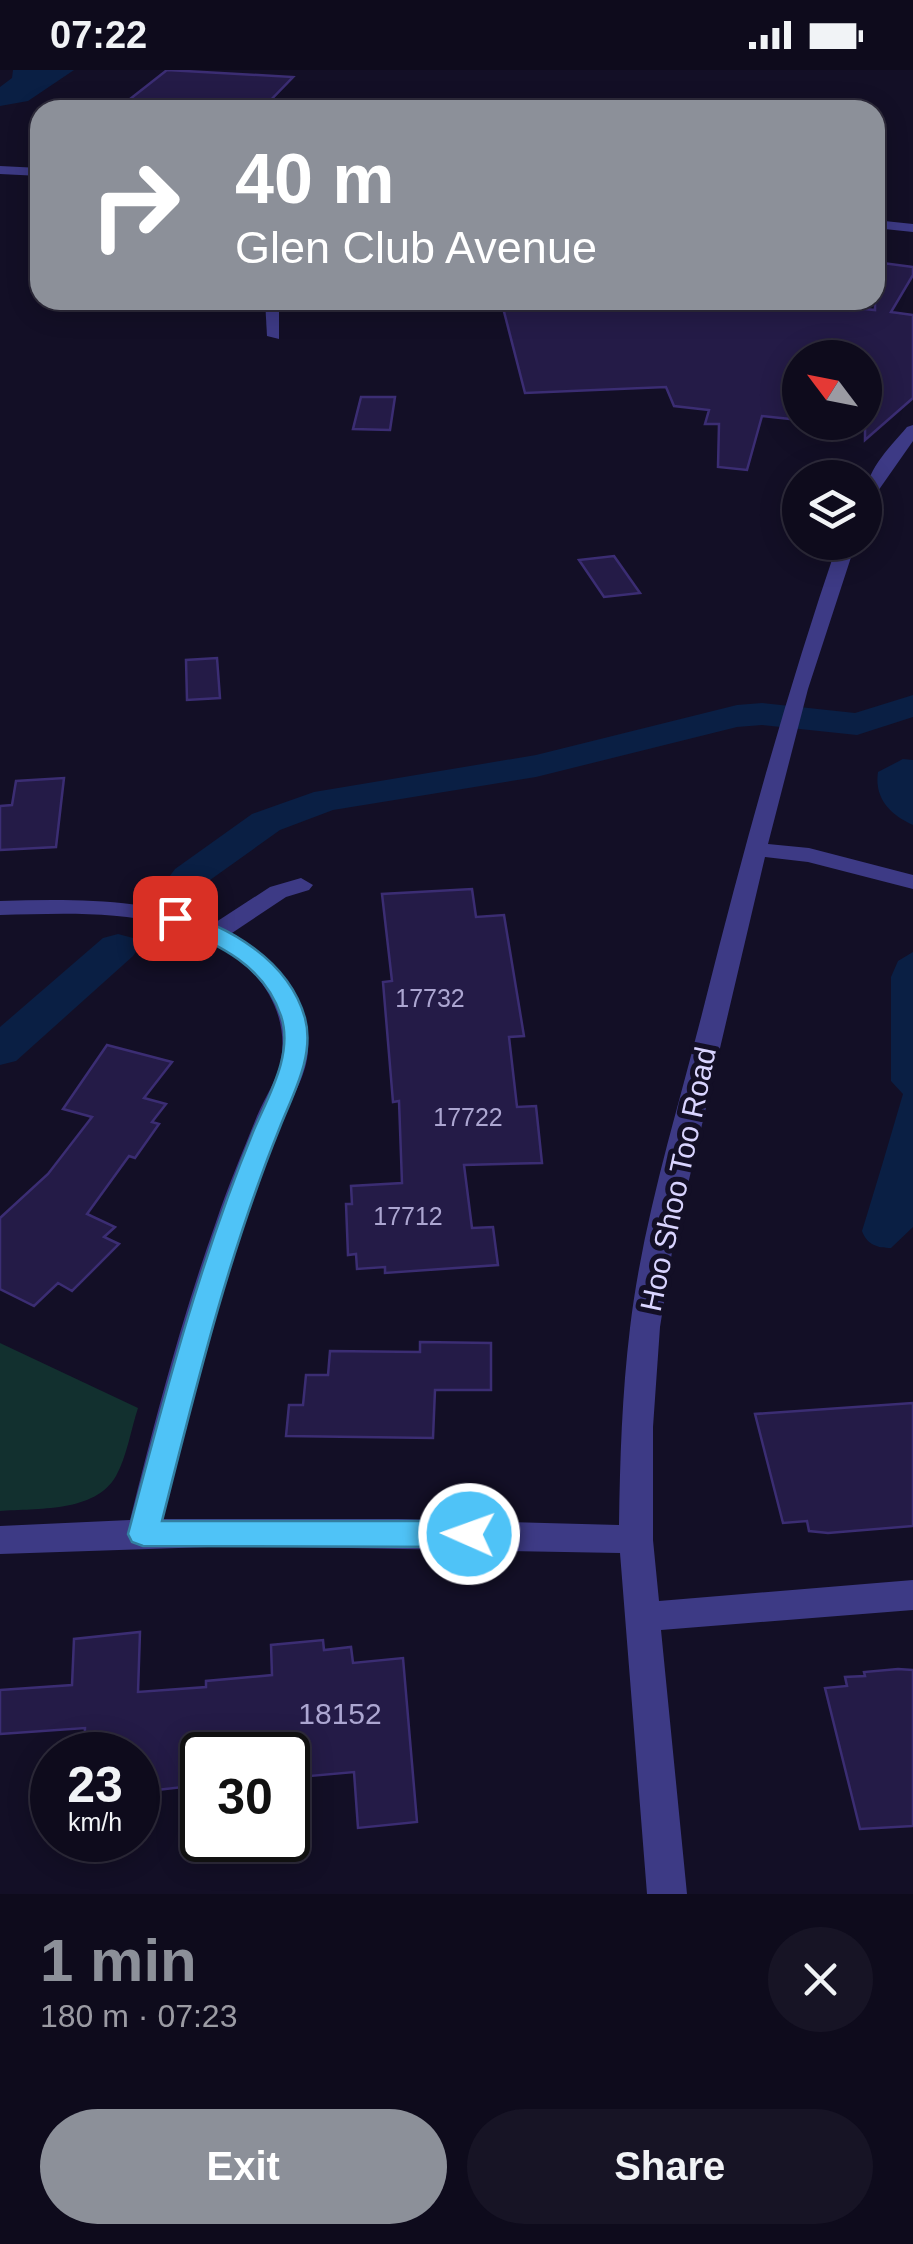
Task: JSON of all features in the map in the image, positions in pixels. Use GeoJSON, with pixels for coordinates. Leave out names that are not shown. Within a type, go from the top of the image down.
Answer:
{"type":"FeatureCollection","features":[{"type":"Feature","properties":{"kind":"street"},"geometry":{"type":"LineString","coordinates":[[0,170],[30,172]]}},
{"type":"Feature","properties":{"kind":"street"},"geometry":{"type":"LineString","coordinates":[[885,225],[913,228]]}},
{"type":"Feature","properties":{"kind":"street"},"geometry":{"type":"LineString","coordinates":[[273,310],[274,336]]}},
{"type":"Feature","properties":{"kind":"street"},"geometry":{"type":"LineString","coordinates":[[882,468],[913,430]]}},
{"type":"Feature","properties":{"kind":"street","name":"Hoo Shoo Too Road"},"geometry":{"type":"LineString","coordinates":[[668,1894],[636,1540],[645,1327],[656,1252],[755,849],[790,717],[842,560]]}},
{"type":"Feature","properties":{"kind":"street"},"geometry":{"type":"LineString","coordinates":[[755,849],[808,855],[913,882]]}},
{"type":"Feature","properties":{"kind":"street"},"geometry":{"type":"LineString","coordinates":[[214,934],[278,892],[301,885]]}},
{"type":"Feature","properties":{"kind":"street"},"geometry":{"type":"LineString","coordinates":[[0,908],[122,908],[175,918],[234,944],[262,967],[279,988],[294,1020],[294,1062],[249,1172],[204,1301],[143,1534]]}},
{"type":"Feature","properties":{"kind":"street"},"geometry":{"type":"LineString","coordinates":[[0,1540],[143,1534],[388,1532],[636,1540]]}},
{"type":"Feature","properties":{"kind":"street"},"geometry":{"type":"LineString","coordinates":[[641,1617],[913,1596]]}},
{"type":"Feature","properties":{"kind":"green space"},"geometry":{"type":"Polygon","coordinates":[[[0,1343],[138,1408],[116,1476],[94,1497],[64,1506],[0,1511],[0,1343]]]}},
{"type":"Feature","properties":{"kind":"water"},"geometry":{"type":"Polygon","coordinates":[[[13,70],[74,70],[28,101],[0,106],[0,87],[12,78],[13,70]]]}},
{"type":"Feature","properties":{"kind":"water"},"geometry":{"type":"Polygon","coordinates":[[[903,759],[913,760],[913,825],[891,811],[881,798],[877,781],[878,772],[903,759]]]}},
{"type":"Feature","properties":{"kind":"water"},"geometry":{"type":"Polygon","coordinates":[[[913,952],[913,1227],[891,1248],[886,1248],[870,1243],[862,1231],[903,1094],[891,1081],[891,977],[898,961],[913,952]]]}},
{"type":"Feature","properties":{"kind":"building"},"geometry":{"type":"Polygon","coordinates":[[[167,70],[293,77],[271,100],[129,100],[167,70]]]}},
{"type":"Feature","properties":{"kind":"building"},"geometry":{"type":"Polygon","coordinates":[[[885,263],[913,267],[913,275],[891,312],[913,315],[913,398],[882,425],[882,340],[782,340],[782,418],[762,416],[747,470],[718,467],[719,424],[705,424],[709,410],[674,406],[666,387],[525,393],[504,310],[885,310],[885,263]]]}},
{"type":"Feature","properties":{"kind":"building"},"geometry":{"type":"Polygon","coordinates":[[[361,397],[395,397],[390,430],[353,429],[361,397]]]}},
{"type":"Feature","properties":{"kind":"building"},"geometry":{"type":"Polygon","coordinates":[[[614,556],[640,593],[604,597],[579,560],[614,556]]]}},
{"type":"Feature","properties":{"kind":"building"},"geometry":{"type":"Polygon","coordinates":[[[217,658],[220,698],[187,700],[186,660],[217,658]]]}},
{"type":"Feature","properties":{"kind":"building"},"geometry":{"type":"Polygon","coordinates":[[[64,778],[56,847],[0,850],[0,806],[12,805],[16,781],[64,778]]]}},
{"type":"Feature","properties":{"kind":"building"},"geometry":{"type":"Polygon","coordinates":[[[472,889],[476,917],[504,915],[524,1036],[509,1037],[517,1107],[536,1106],[542,1163],[464,1165],[472,1228],[493,1227],[498,1265],[385,1273],[385,1267],[357,1269],[356,1254],[348,1255],[346,1204],[352,1204],[351,1186],[402,1183],[399,1101],[393,1102],[383,982],[392,981],[382,894],[472,889]]]}},
{"type":"Feature","properties":{"kind":"building"},"geometry":{"type":"Polygon","coordinates":[[[107,1045],[172,1062],[144,1098],[166,1104],[152,1122],[159,1124],[135,1158],[129,1156],[87,1214],[115,1227],[104,1237],[119,1244],[72,1291],[58,1283],[34,1306],[0,1289],[0,1218],[48,1174],[92,1117],[63,1109],[107,1045]]]}},
{"type":"Feature","properties":{"kind":"building"},"geometry":{"type":"Polygon","coordinates":[[[420,1342],[491,1343],[491,1390],[435,1390],[433,1438],[286,1436],[289,1405],[303,1405],[306,1375],[328,1375],[330,1351],[420,1352],[420,1342]]]}},
{"type":"Feature","properties":{"kind":"building"},"geometry":{"type":"Polygon","coordinates":[[[913,1403],[913,1526],[828,1533],[809,1531],[807,1521],[783,1523],[755,1414],[913,1403]]]}},
{"type":"Feature","properties":{"kind":"building"},"geometry":{"type":"Polygon","coordinates":[[[140,1632],[138,1692],[206,1687],[206,1681],[272,1675],[271,1645],[323,1640],[324,1650],[351,1647],[353,1663],[403,1658],[417,1822],[358,1828],[354,1772],[310,1776],[310,1732],[180,1732],[180,1787],[160,1790],[160,1732],[85,1732],[85,1728],[0,1734],[0,1690],[72,1685],[74,1639],[140,1632]]]}},
{"type":"Feature","properties":{"kind":"building"},"geometry":{"type":"Polygon","coordinates":[[[913,1670],[913,1826],[860,1829],[825,1688],[847,1686],[845,1677],[865,1676],[864,1672],[913,1670]]]}},
{"type":"Feature","properties":{"kind":"waterway"},"geometry":{"type":"LineString","coordinates":[[189,877],[266,822],[327,800],[536,766],[737,716],[762,714],[857,724],[913,706]]}},
{"type":"Feature","properties":{"kind":"waterway"},"geometry":{"type":"LineString","coordinates":[[0,1051],[118,947]]}},
{"type":"Feature","properties":{"kind":"route"},"geometry":{"type":"LineString","coordinates":[[175,918],[234,944],[262,967],[279,988],[294,1020],[294,1062],[242,1189],[204,1301],[143,1534],[469,1534]]}}]}
